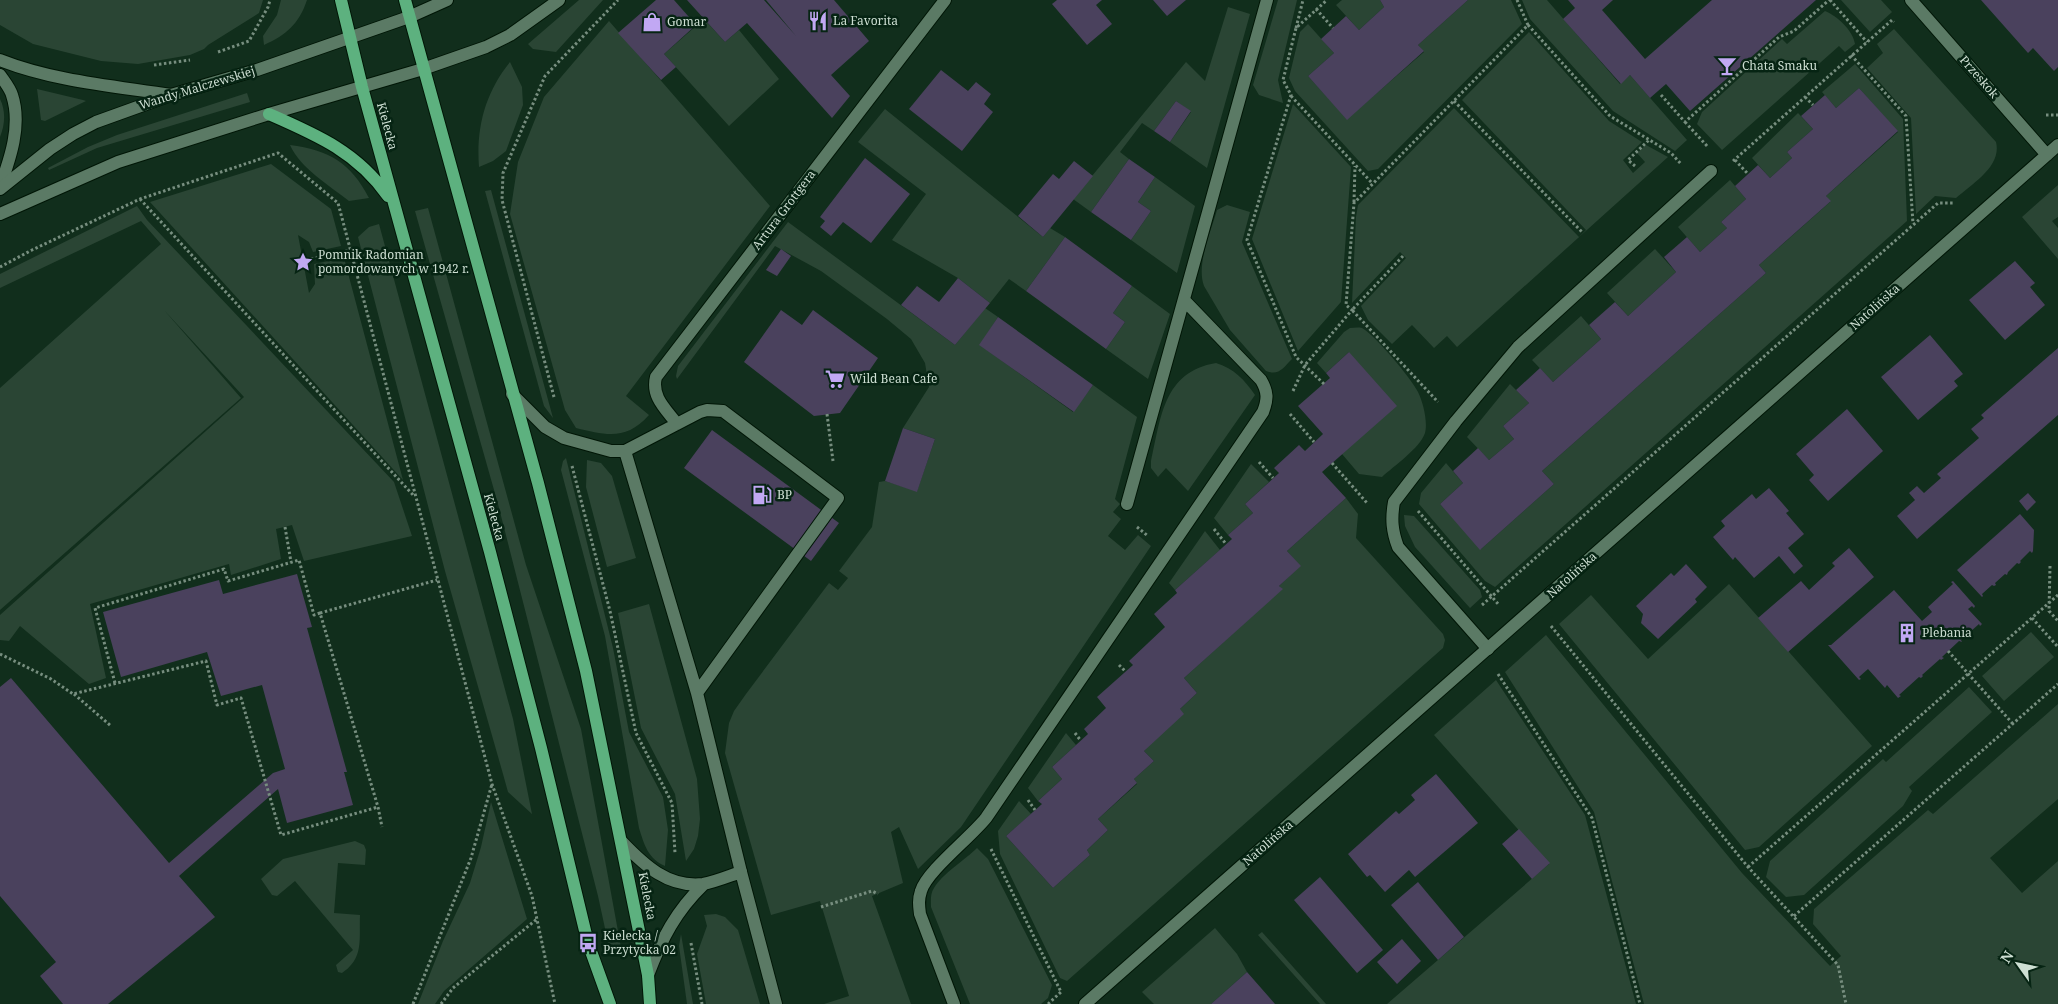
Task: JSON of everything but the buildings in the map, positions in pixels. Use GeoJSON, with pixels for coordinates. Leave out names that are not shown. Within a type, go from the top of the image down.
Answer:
{"type":"FeatureCollection","features":[{"type":"Feature","properties":{"kind":"main road","name":"Kielecka"},"geometry":{"type":"LineString","coordinates":[[341,0],[362,87],[522,673],[588,943],[610,1004]]}},
{"type":"Feature","properties":{"kind":"main road","name":"Kielecka"},"geometry":{"type":"LineString","coordinates":[[405,0],[553,540],[586,671],[648,975],[650,1004]]}},
{"type":"Feature","properties":{"kind":"main road"},"geometry":{"type":"LineString","coordinates":[[269,114],[318,135],[345,152],[365,167],[394,204]]}},
{"type":"Feature","properties":{"kind":"street","name":"Wandy Malczewskiej"},"geometry":{"type":"LineString","coordinates":[[0,188],[19,172],[73,134],[96,122],[171,95],[257,70],[409,17],[448,0]]}},
{"type":"Feature","properties":{"kind":"street"},"geometry":{"type":"LineString","coordinates":[[0,214],[118,162],[269,114],[423,69],[486,47],[510,36],[559,0]]}},
{"type":"Feature","properties":{"kind":"street","name":"Artura Grottgera"},"geometry":{"type":"LineString","coordinates":[[677,424],[655,394],[654,385],[656,378],[945,0]]}},
{"type":"Feature","properties":{"kind":"street"},"geometry":{"type":"LineString","coordinates":[[1127,504],[1267,0]]}},
{"type":"Feature","properties":{"kind":"street","name":"Przeskok"},"geometry":{"type":"LineString","coordinates":[[1911,0],[2047,155]]}},
{"type":"Feature","properties":{"kind":"street"},"geometry":{"type":"LineString","coordinates":[[0,60],[19,68],[62,77],[171,95]]}},
{"type":"Feature","properties":{"kind":"street"},"geometry":{"type":"LineString","coordinates":[[0,75],[12,94],[16,112],[14,138],[9,163],[0,188]]}},
{"type":"Feature","properties":{"kind":"street","name":"Natolińska"},"geometry":{"type":"LineString","coordinates":[[1085,1004],[2058,145]]}},
{"type":"Feature","properties":{"kind":"street"},"geometry":{"type":"LineString","coordinates":[[1488,649],[1398,546],[1393,532],[1391,517],[1394,502],[1456,420],[1533,331],[1712,171]]}},
{"type":"Feature","properties":{"kind":"street"},"geometry":{"type":"LineString","coordinates":[[954,1004],[920,914],[918,902],[921,889],[928,878],[969,838],[986,818],[1263,412],[1268,396],[1261,380],[1184,300]]}},
{"type":"Feature","properties":{"kind":"street"},"geometry":{"type":"LineString","coordinates":[[512,394],[545,427],[564,438],[611,451],[625,451],[707,410],[722,411],[838,498],[697,693]]}},
{"type":"Feature","properties":{"kind":"street"},"geometry":{"type":"LineString","coordinates":[[625,451],[697,693],[776,1004]]}},
{"type":"Feature","properties":{"kind":"street"},"geometry":{"type":"LineString","coordinates":[[622,842],[642,864],[674,882],[704,884],[741,872]]}},
{"type":"Feature","properties":{"kind":"street"},"geometry":{"type":"LineString","coordinates":[[648,975],[661,941],[684,905],[704,884]]}},
{"type":"Feature","properties":{"kind":"path"},"geometry":{"type":"LineString","coordinates":[[209,55],[249,41],[270,0]]}},
{"type":"Feature","properties":{"kind":"path"},"geometry":{"type":"LineString","coordinates":[[618,0],[544,76],[503,173],[502,200],[610,611],[636,733],[672,803],[674,849],[680,882]]}},
{"type":"Feature","properties":{"kind":"path"},"geometry":{"type":"LineString","coordinates":[[1302,0],[1283,80],[1291,95],[1372,183]]}},
{"type":"Feature","properties":{"kind":"path"},"geometry":{"type":"LineString","coordinates":[[1296,28],[1327,0]]}},
{"type":"Feature","properties":{"kind":"path"},"geometry":{"type":"LineString","coordinates":[[1685,122],[1779,37],[1794,30],[1830,0],[1867,42]]}},
{"type":"Feature","properties":{"kind":"path"},"geometry":{"type":"LineString","coordinates":[[1316,10],[1333,28]]}},
{"type":"Feature","properties":{"kind":"path"},"geometry":{"type":"LineString","coordinates":[[1731,163],[1892,20],[1898,27]]}},
{"type":"Feature","properties":{"kind":"path"},"geometry":{"type":"LineString","coordinates":[[1528,25],[1610,116],[1672,154],[1698,184]]}},
{"type":"Feature","properties":{"kind":"path"},"geometry":{"type":"LineString","coordinates":[[1851,55],[1906,116],[1913,224]]}},
{"type":"Feature","properties":{"kind":"path"},"geometry":{"type":"LineString","coordinates":[[149,65],[193,60]]}},
{"type":"Feature","properties":{"kind":"path"},"geometry":{"type":"LineString","coordinates":[[1291,95],[1247,240],[1296,357],[1324,384]]}},
{"type":"Feature","properties":{"kind":"path"},"geometry":{"type":"LineString","coordinates":[[1661,95],[1709,148]]}},
{"type":"Feature","properties":{"kind":"path"},"geometry":{"type":"LineString","coordinates":[[1805,97],[1813,105]]}},
{"type":"Feature","properties":{"kind":"path"},"geometry":{"type":"LineString","coordinates":[[1454,101],[1583,233]]}},
{"type":"Feature","properties":{"kind":"path"},"geometry":{"type":"LineString","coordinates":[[1635,166],[1628,160],[1649,140]]}},
{"type":"Feature","properties":{"kind":"path"},"geometry":{"type":"LineString","coordinates":[[0,267],[140,199],[278,153],[338,203],[492,784],[532,896],[555,1004]]}},
{"type":"Feature","properties":{"kind":"path"},"geometry":{"type":"LineString","coordinates":[[1735,160],[1748,174]]}},
{"type":"Feature","properties":{"kind":"path"},"geometry":{"type":"LineString","coordinates":[[1354,203],[1355,165]]}},
{"type":"Feature","properties":{"kind":"path"},"geometry":{"type":"LineString","coordinates":[[140,199],[415,497]]}},
{"type":"Feature","properties":{"kind":"path"},"geometry":{"type":"LineString","coordinates":[[1413,506],[1492,597],[1913,224],[1938,203],[1959,203]]}},
{"type":"Feature","properties":{"kind":"path"},"geometry":{"type":"LineString","coordinates":[[311,259],[351,250]]}},
{"type":"Feature","properties":{"kind":"path"},"geometry":{"type":"LineString","coordinates":[[1403,256],[1352,310],[1456,420]]}},
{"type":"Feature","properties":{"kind":"path"},"geometry":{"type":"LineString","coordinates":[[1284,408],[1314,442]]}},
{"type":"Feature","properties":{"kind":"path"},"geometry":{"type":"LineString","coordinates":[[827,414],[838,498]]}},
{"type":"Feature","properties":{"kind":"path"},"geometry":{"type":"LineString","coordinates":[[1258,460],[1273,478]]}},
{"type":"Feature","properties":{"kind":"path"},"geometry":{"type":"LineString","coordinates":[[1332,463],[1369,505],[1391,517]]}},
{"type":"Feature","properties":{"kind":"path"},"geometry":{"type":"LineString","coordinates":[[1127,504],[1124,514],[1167,553]]}},
{"type":"Feature","properties":{"kind":"path"},"geometry":{"type":"LineString","coordinates":[[285,527],[291,562]]}},
{"type":"Feature","properties":{"kind":"path"},"geometry":{"type":"LineString","coordinates":[[1213,529],[1226,544]]}},
{"type":"Feature","properties":{"kind":"path"},"geometry":{"type":"LineString","coordinates":[[115,683],[95,608],[224,570],[228,582],[299,560],[314,615],[437,580]]}},
{"type":"Feature","properties":{"kind":"path"},"geometry":{"type":"LineString","coordinates":[[2050,566],[2049,611],[2058,621]]}},
{"type":"Feature","properties":{"kind":"path"},"geometry":{"type":"LineString","coordinates":[[1748,867],[2058,595]]}},
{"type":"Feature","properties":{"kind":"path"},"geometry":{"type":"LineString","coordinates":[[320,613],[378,807],[382,827]]}},
{"type":"Feature","properties":{"kind":"path"},"geometry":{"type":"LineString","coordinates":[[2032,618],[2058,647]]}},
{"type":"Feature","properties":{"kind":"path"},"geometry":{"type":"LineString","coordinates":[[1549,624],[1748,867],[1838,965],[1846,1004]]}},
{"type":"Feature","properties":{"kind":"path"},"geometry":{"type":"LineString","coordinates":[[1948,651],[2013,724]]}},
{"type":"Feature","properties":{"kind":"path"},"geometry":{"type":"LineString","coordinates":[[0,654],[51,679],[73,694],[110,726]]}},
{"type":"Feature","properties":{"kind":"path"},"geometry":{"type":"LineString","coordinates":[[73,694],[206,661],[218,705],[241,698],[281,835],[378,807]]}},
{"type":"Feature","properties":{"kind":"path"},"geometry":{"type":"LineString","coordinates":[[1496,671],[1592,818],[1640,1004]]}},
{"type":"Feature","properties":{"kind":"path"},"geometry":{"type":"LineString","coordinates":[[1794,916],[2058,684]]}},
{"type":"Feature","properties":{"kind":"path"},"geometry":{"type":"LineString","coordinates":[[413,1004],[471,858],[492,784]]}},
{"type":"Feature","properties":{"kind":"path"},"geometry":{"type":"LineString","coordinates":[[821,907],[872,891],[878,894]]}},
{"type":"Feature","properties":{"kind":"path"},"geometry":{"type":"LineString","coordinates":[[684,905],[702,1004]]}},
{"type":"Feature","properties":{"kind":"path"},"geometry":{"type":"LineString","coordinates":[[441,1004],[453,988],[537,920]]}},
{"type":"Feature","properties":{"kind":"green space"},"geometry":{"type":"Polygon","coordinates":[[[0,0],[263,0],[259,13],[204,49],[190,55],[138,64],[101,61],[33,44],[0,25],[0,0]]]}},
{"type":"Feature","properties":{"kind":"green space"},"geometry":{"type":"Polygon","coordinates":[[[281,0],[307,0],[300,16],[291,28],[264,45],[263,36],[277,15],[281,0]]]}},
{"type":"Feature","properties":{"kind":"green space"},"geometry":{"type":"Polygon","coordinates":[[[579,0],[603,0],[556,52],[533,49],[528,44],[579,0]]]}},
{"type":"Feature","properties":{"kind":"green space"},"geometry":{"type":"Polygon","coordinates":[[[1278,0],[1297,0],[1278,80],[1283,103],[1259,95],[1253,85],[1278,0]]]}},
{"type":"Feature","properties":{"kind":"green space"},"geometry":{"type":"Polygon","coordinates":[[[1342,0],[1380,0],[1384,7],[1359,30],[1336,5],[1342,0]]]}},
{"type":"Feature","properties":{"kind":"green space"},"geometry":{"type":"Polygon","coordinates":[[[1468,0],[1511,0],[1522,24],[1378,169],[1368,171],[1295,91],[1289,78],[1300,32],[1308,24],[1334,53],[1308,76],[1347,119],[1424,52],[1418,45],[1468,0]]]}},
{"type":"Feature","properties":{"kind":"green space"},"geometry":{"type":"Polygon","coordinates":[[[1522,0],[1547,0],[1620,84],[1630,75],[1687,140],[1675,151],[1613,111],[1530,19],[1522,0]]]}},
{"type":"Feature","properties":{"kind":"green space"},"geometry":{"type":"Polygon","coordinates":[[[1841,0],[1881,0],[1892,12],[1870,32],[1841,0]]]}},
{"type":"Feature","properties":{"kind":"green space"},"geometry":{"type":"Polygon","coordinates":[[[1228,7],[1250,14],[1207,168],[1170,142],[1191,112],[1176,101],[1154,131],[1142,123],[1120,152],[1129,159],[1091,212],[1073,199],[1186,62],[1205,81],[1228,7]]]}},
{"type":"Feature","properties":{"kind":"green space"},"geometry":{"type":"Polygon","coordinates":[[[1825,11],[1844,24],[1854,39],[1855,44],[1845,52],[1839,46],[1722,150],[1697,124],[1702,112],[1782,39],[1787,44],[1825,11]]]}},
{"type":"Feature","properties":{"kind":"green space"},"geometry":{"type":"Polygon","coordinates":[[[704,19],[725,42],[739,30],[779,79],[729,126],[664,54],[704,19]]]}},
{"type":"Feature","properties":{"kind":"green space"},"geometry":{"type":"Polygon","coordinates":[[[609,21],[770,206],[626,396],[649,415],[632,429],[615,434],[597,433],[576,428],[565,410],[510,214],[518,162],[544,97],[609,21]]]}},
{"type":"Feature","properties":{"kind":"green space"},"geometry":{"type":"Polygon","coordinates":[[[1894,29],[1996,142],[1997,151],[1995,159],[1978,180],[1956,198],[1935,196],[1916,214],[1911,118],[1867,68],[1883,53],[1877,44],[1894,29]]]}},
{"type":"Feature","properties":{"kind":"green space"},"geometry":{"type":"Polygon","coordinates":[[[1529,32],[1609,121],[1642,142],[1623,160],[1633,173],[1645,162],[1637,153],[1646,145],[1668,157],[1457,347],[1447,336],[1434,348],[1412,325],[1392,344],[1368,320],[1361,306],[1406,258],[1400,252],[1352,303],[1358,205],[1454,108],[1579,237],[1586,230],[1462,100],[1529,32]]]}},
{"type":"Feature","properties":{"kind":"green space"},"geometry":{"type":"Polygon","coordinates":[[[510,62],[522,87],[523,105],[506,151],[493,161],[479,167],[479,138],[484,112],[494,86],[510,62]]]}},
{"type":"Feature","properties":{"kind":"green space"},"geometry":{"type":"Polygon","coordinates":[[[1855,64],[1903,119],[1907,221],[1495,587],[1485,581],[1419,504],[1421,493],[1446,463],[1463,483],[1440,504],[1481,549],[1554,484],[1542,471],[1766,273],[1759,265],[1830,202],[1826,196],[1898,132],[1859,88],[1836,108],[1822,92],[1855,64]]]}},
{"type":"Feature","properties":{"kind":"green space"},"geometry":{"type":"Polygon","coordinates":[[[37,89],[86,101],[45,121],[41,120],[37,89]]]}},
{"type":"Feature","properties":{"kind":"green space"},"geometry":{"type":"Polygon","coordinates":[[[247,93],[250,102],[97,148],[49,170],[48,168],[88,147],[117,135],[247,93]]]}},
{"type":"Feature","properties":{"kind":"green space"},"geometry":{"type":"Polygon","coordinates":[[[0,99],[4,118],[0,137],[0,99]]]}},
{"type":"Feature","properties":{"kind":"green space"},"geometry":{"type":"Polygon","coordinates":[[[1293,104],[1351,167],[1341,302],[1298,351],[1252,239],[1293,104]]]}},
{"type":"Feature","properties":{"kind":"green space"},"geometry":{"type":"Polygon","coordinates":[[[885,109],[1043,237],[1050,228],[1065,237],[1026,291],[1009,279],[990,303],[958,278],[892,240],[926,194],[858,142],[885,109]]]}},
{"type":"Feature","properties":{"kind":"green space"},"geometry":{"type":"Polygon","coordinates":[[[1798,113],[1813,129],[1787,152],[1792,158],[1770,178],[1752,158],[1798,113]]]}},
{"type":"Feature","properties":{"kind":"green space"},"geometry":{"type":"Polygon","coordinates":[[[290,145],[316,150],[337,160],[355,176],[369,198],[349,201],[308,169],[290,145]]]}},
{"type":"Feature","properties":{"kind":"green space"},"geometry":{"type":"Polygon","coordinates":[[[271,164],[331,209],[341,246],[313,252],[309,242],[298,235],[309,293],[315,284],[314,264],[344,258],[403,480],[150,202],[271,164]]]}},
{"type":"Feature","properties":{"kind":"green space"},"geometry":{"type":"Polygon","coordinates":[[[1155,177],[1195,206],[1177,273],[1131,240],[1151,211],[1138,202],[1155,177]]]}},
{"type":"Feature","properties":{"kind":"green space"},"geometry":{"type":"Polygon","coordinates":[[[1730,180],[1746,199],[1721,222],[1727,228],[1700,252],[1678,227],[1730,180]]]}},
{"type":"Feature","properties":{"kind":"green space"},"geometry":{"type":"Polygon","coordinates":[[[2058,185],[2058,217],[2052,221],[2058,228],[2058,259],[2022,217],[2058,185]]]}},
{"type":"Feature","properties":{"kind":"green space"},"geometry":{"type":"Polygon","coordinates":[[[491,190],[553,418],[544,406],[485,191],[491,190]]]}},
{"type":"Feature","properties":{"kind":"green space"},"geometry":{"type":"Polygon","coordinates":[[[1227,205],[1250,212],[1242,242],[1292,359],[1278,372],[1266,371],[1230,330],[1204,286],[1202,268],[1208,238],[1217,210],[1227,205]]]}},
{"type":"Feature","properties":{"kind":"green space"},"geometry":{"type":"Polygon","coordinates":[[[137,206],[147,220],[394,482],[412,536],[304,561],[292,525],[276,529],[281,559],[231,575],[229,564],[90,604],[106,678],[89,684],[20,626],[9,641],[0,640],[0,615],[244,397],[164,310],[241,398],[0,610],[0,388],[161,244],[141,221],[0,288],[0,274],[137,206]]]}},
{"type":"Feature","properties":{"kind":"green space"},"geometry":{"type":"Polygon","coordinates":[[[428,208],[526,565],[581,729],[622,953],[611,956],[598,896],[498,504],[415,211],[428,208]]]}},
{"type":"Feature","properties":{"kind":"green space"},"geometry":{"type":"Polygon","coordinates":[[[788,222],[955,345],[985,308],[998,317],[980,345],[1073,412],[1093,385],[1137,417],[1115,499],[1120,504],[1113,512],[1121,519],[1108,536],[1125,550],[1138,535],[1151,546],[961,827],[918,869],[899,827],[891,832],[903,883],[872,896],[911,1004],[824,1004],[849,996],[820,901],[771,915],[725,753],[729,723],[734,711],[829,583],[838,590],[848,578],[839,571],[872,527],[879,482],[885,481],[917,491],[935,439],[903,428],[929,387],[925,363],[911,339],[821,271],[775,246],[677,379],[678,366],[788,222]]]}},
{"type":"Feature","properties":{"kind":"green space"},"geometry":{"type":"Polygon","coordinates":[[[379,224],[513,719],[532,814],[508,792],[445,571],[358,237],[369,227],[379,224]]]}},
{"type":"Feature","properties":{"kind":"green space"},"geometry":{"type":"Polygon","coordinates":[[[1655,249],[1676,272],[1628,316],[1607,293],[1655,249]]]}},
{"type":"Feature","properties":{"kind":"green space"},"geometry":{"type":"Polygon","coordinates":[[[1132,286],[1170,314],[1148,379],[1106,349],[1125,322],[1113,313],[1132,286]]]}},
{"type":"Feature","properties":{"kind":"green space"},"geometry":{"type":"Polygon","coordinates":[[[1581,316],[1601,339],[1553,382],[1532,360],[1581,316]]]}},
{"type":"Feature","properties":{"kind":"green space"},"geometry":{"type":"Polygon","coordinates":[[[1350,328],[1362,328],[1375,338],[1392,357],[1420,396],[1425,412],[1426,428],[1422,439],[1412,451],[1382,477],[1359,474],[1342,454],[1349,352],[1326,373],[1317,363],[1344,332],[1350,328]]]}},
{"type":"Feature","properties":{"kind":"green space"},"geometry":{"type":"Polygon","coordinates":[[[1216,363],[1238,375],[1255,395],[1188,491],[1166,468],[1158,477],[1151,468],[1158,429],[1167,399],[1175,387],[1185,376],[1198,368],[1216,363]]]}},
{"type":"Feature","properties":{"kind":"green space"},"geometry":{"type":"Polygon","coordinates":[[[1510,384],[1529,403],[1503,426],[1514,439],[1489,460],[1467,437],[1510,384]]]}},
{"type":"Feature","properties":{"kind":"green space"},"geometry":{"type":"Polygon","coordinates":[[[566,458],[613,648],[629,732],[663,797],[668,830],[665,866],[651,855],[639,828],[605,636],[561,470],[563,461],[566,458]]]}},
{"type":"Feature","properties":{"kind":"green space"},"geometry":{"type":"Polygon","coordinates":[[[587,460],[601,463],[612,476],[636,558],[607,567],[586,487],[587,460]]]}},
{"type":"Feature","properties":{"kind":"green space"},"geometry":{"type":"Polygon","coordinates":[[[1251,464],[1269,482],[1245,504],[1253,513],[1228,535],[1214,518],[1251,464]]]}},
{"type":"Feature","properties":{"kind":"green space"},"geometry":{"type":"Polygon","coordinates":[[[1346,498],[1358,514],[1356,538],[1443,634],[1445,640],[1443,648],[1067,981],[1060,978],[1000,854],[998,831],[1019,801],[1031,814],[1006,836],[1053,888],[1090,855],[1087,850],[1108,830],[1098,819],[1137,784],[1134,779],[1154,761],[1144,751],[1180,709],[1197,693],[1184,678],[1282,589],[1279,586],[1300,566],[1287,551],[1346,498]]]}},
{"type":"Feature","properties":{"kind":"green space"},"geometry":{"type":"Polygon","coordinates":[[[1404,515],[1414,516],[1480,590],[1482,597],[1470,608],[1415,547],[1405,526],[1404,515]]]}},
{"type":"Feature","properties":{"kind":"green space"},"geometry":{"type":"Polygon","coordinates":[[[1205,531],[1220,550],[1175,590],[1169,583],[1205,531]]]}},
{"type":"Feature","properties":{"kind":"green space"},"geometry":{"type":"Polygon","coordinates":[[[1729,584],[1872,746],[1759,847],[1745,850],[1559,624],[1591,595],[1648,659],[1729,584]]]}},
{"type":"Feature","properties":{"kind":"green space"},"geometry":{"type":"Polygon","coordinates":[[[649,604],[697,779],[700,819],[698,836],[694,849],[686,861],[675,794],[641,728],[618,613],[649,604]]]}},
{"type":"Feature","properties":{"kind":"green space"},"geometry":{"type":"Polygon","coordinates":[[[2031,632],[2054,657],[2004,701],[1982,676],[2031,632]]]}},
{"type":"Feature","properties":{"kind":"green space"},"geometry":{"type":"Polygon","coordinates":[[[1546,635],[1742,873],[1830,966],[1841,956],[1813,924],[1814,909],[1928,810],[1933,814],[2058,704],[2058,799],[1990,858],[2022,893],[2058,861],[2058,1004],[1644,1004],[1594,812],[1505,672],[1546,635]]]}},
{"type":"Feature","properties":{"kind":"green space"},"geometry":{"type":"Polygon","coordinates":[[[1496,680],[1585,815],[1636,1004],[1387,1004],[1549,864],[1434,735],[1496,680]]]}},
{"type":"Feature","properties":{"kind":"green space"},"geometry":{"type":"Polygon","coordinates":[[[1969,687],[1992,712],[1909,787],[1912,791],[1903,806],[1804,895],[1786,897],[1766,877],[1770,861],[1883,759],[1886,762],[1969,687]]]}},
{"type":"Feature","properties":{"kind":"green space"},"geometry":{"type":"Polygon","coordinates":[[[1066,733],[1076,745],[1052,767],[1062,779],[1038,801],[1028,788],[1066,733]]]}},
{"type":"Feature","properties":{"kind":"green space"},"geometry":{"type":"Polygon","coordinates":[[[491,802],[527,919],[444,991],[435,1004],[418,1004],[443,941],[470,883],[481,847],[491,802]]]}},
{"type":"Feature","properties":{"kind":"green space"},"geometry":{"type":"Polygon","coordinates":[[[355,841],[364,845],[366,850],[365,865],[338,863],[334,913],[360,915],[360,940],[357,955],[349,967],[342,973],[338,972],[336,965],[353,950],[295,881],[277,896],[272,895],[261,879],[283,859],[355,841]]]}},
{"type":"Feature","properties":{"kind":"green space"},"geometry":{"type":"Polygon","coordinates":[[[977,848],[988,859],[1052,985],[1048,998],[1041,1004],[970,1004],[931,907],[931,898],[934,888],[942,878],[977,848]]]}},
{"type":"Feature","properties":{"kind":"green space"},"geometry":{"type":"Polygon","coordinates":[[[716,914],[725,917],[738,930],[760,1004],[706,1004],[697,954],[707,926],[704,915],[716,914]]]}},
{"type":"Feature","properties":{"kind":"green space"},"geometry":{"type":"Polygon","coordinates":[[[1215,928],[1237,954],[1247,972],[1211,1004],[1154,1004],[1142,992],[1215,928]]]}},
{"type":"Feature","properties":{"kind":"green space"},"geometry":{"type":"Polygon","coordinates":[[[1262,932],[1326,1004],[1320,1004],[1258,935],[1262,932]]]}},
{"type":"Feature","properties":{"kind":"green space"},"geometry":{"type":"Polygon","coordinates":[[[681,934],[693,1004],[687,1004],[679,946],[681,934]]]}},
{"type":"Feature","properties":{"kind":"place","name":"La Favorita"},"geometry":{"type":"Point","coordinates":[818,21]}},
{"type":"Feature","properties":{"kind":"place","name":"Gomar"},"geometry":{"type":"Point","coordinates":[652,22]}},
{"type":"Feature","properties":{"kind":"place","name":"Chata Smaku"},"geometry":{"type":"Point","coordinates":[1727,66]}},
{"type":"Feature","properties":{"kind":"place","name":"Pomnik Radomian pomordowanych w 1942 r."},"geometry":{"type":"Point","coordinates":[303,262]}},
{"type":"Feature","properties":{"kind":"place","name":"Wild Bean Cafe"},"geometry":{"type":"Point","coordinates":[835,379]}},
{"type":"Feature","properties":{"kind":"place","name":"BP"},"geometry":{"type":"Point","coordinates":[762,495]}},
{"type":"Feature","properties":{"kind":"place","name":"Plebania"},"geometry":{"type":"Point","coordinates":[1907,633]}},
{"type":"Feature","properties":{"kind":"place","name":"Kielecka / Przytycka 02"},"geometry":{"type":"Point","coordinates":[588,943]}}]}
